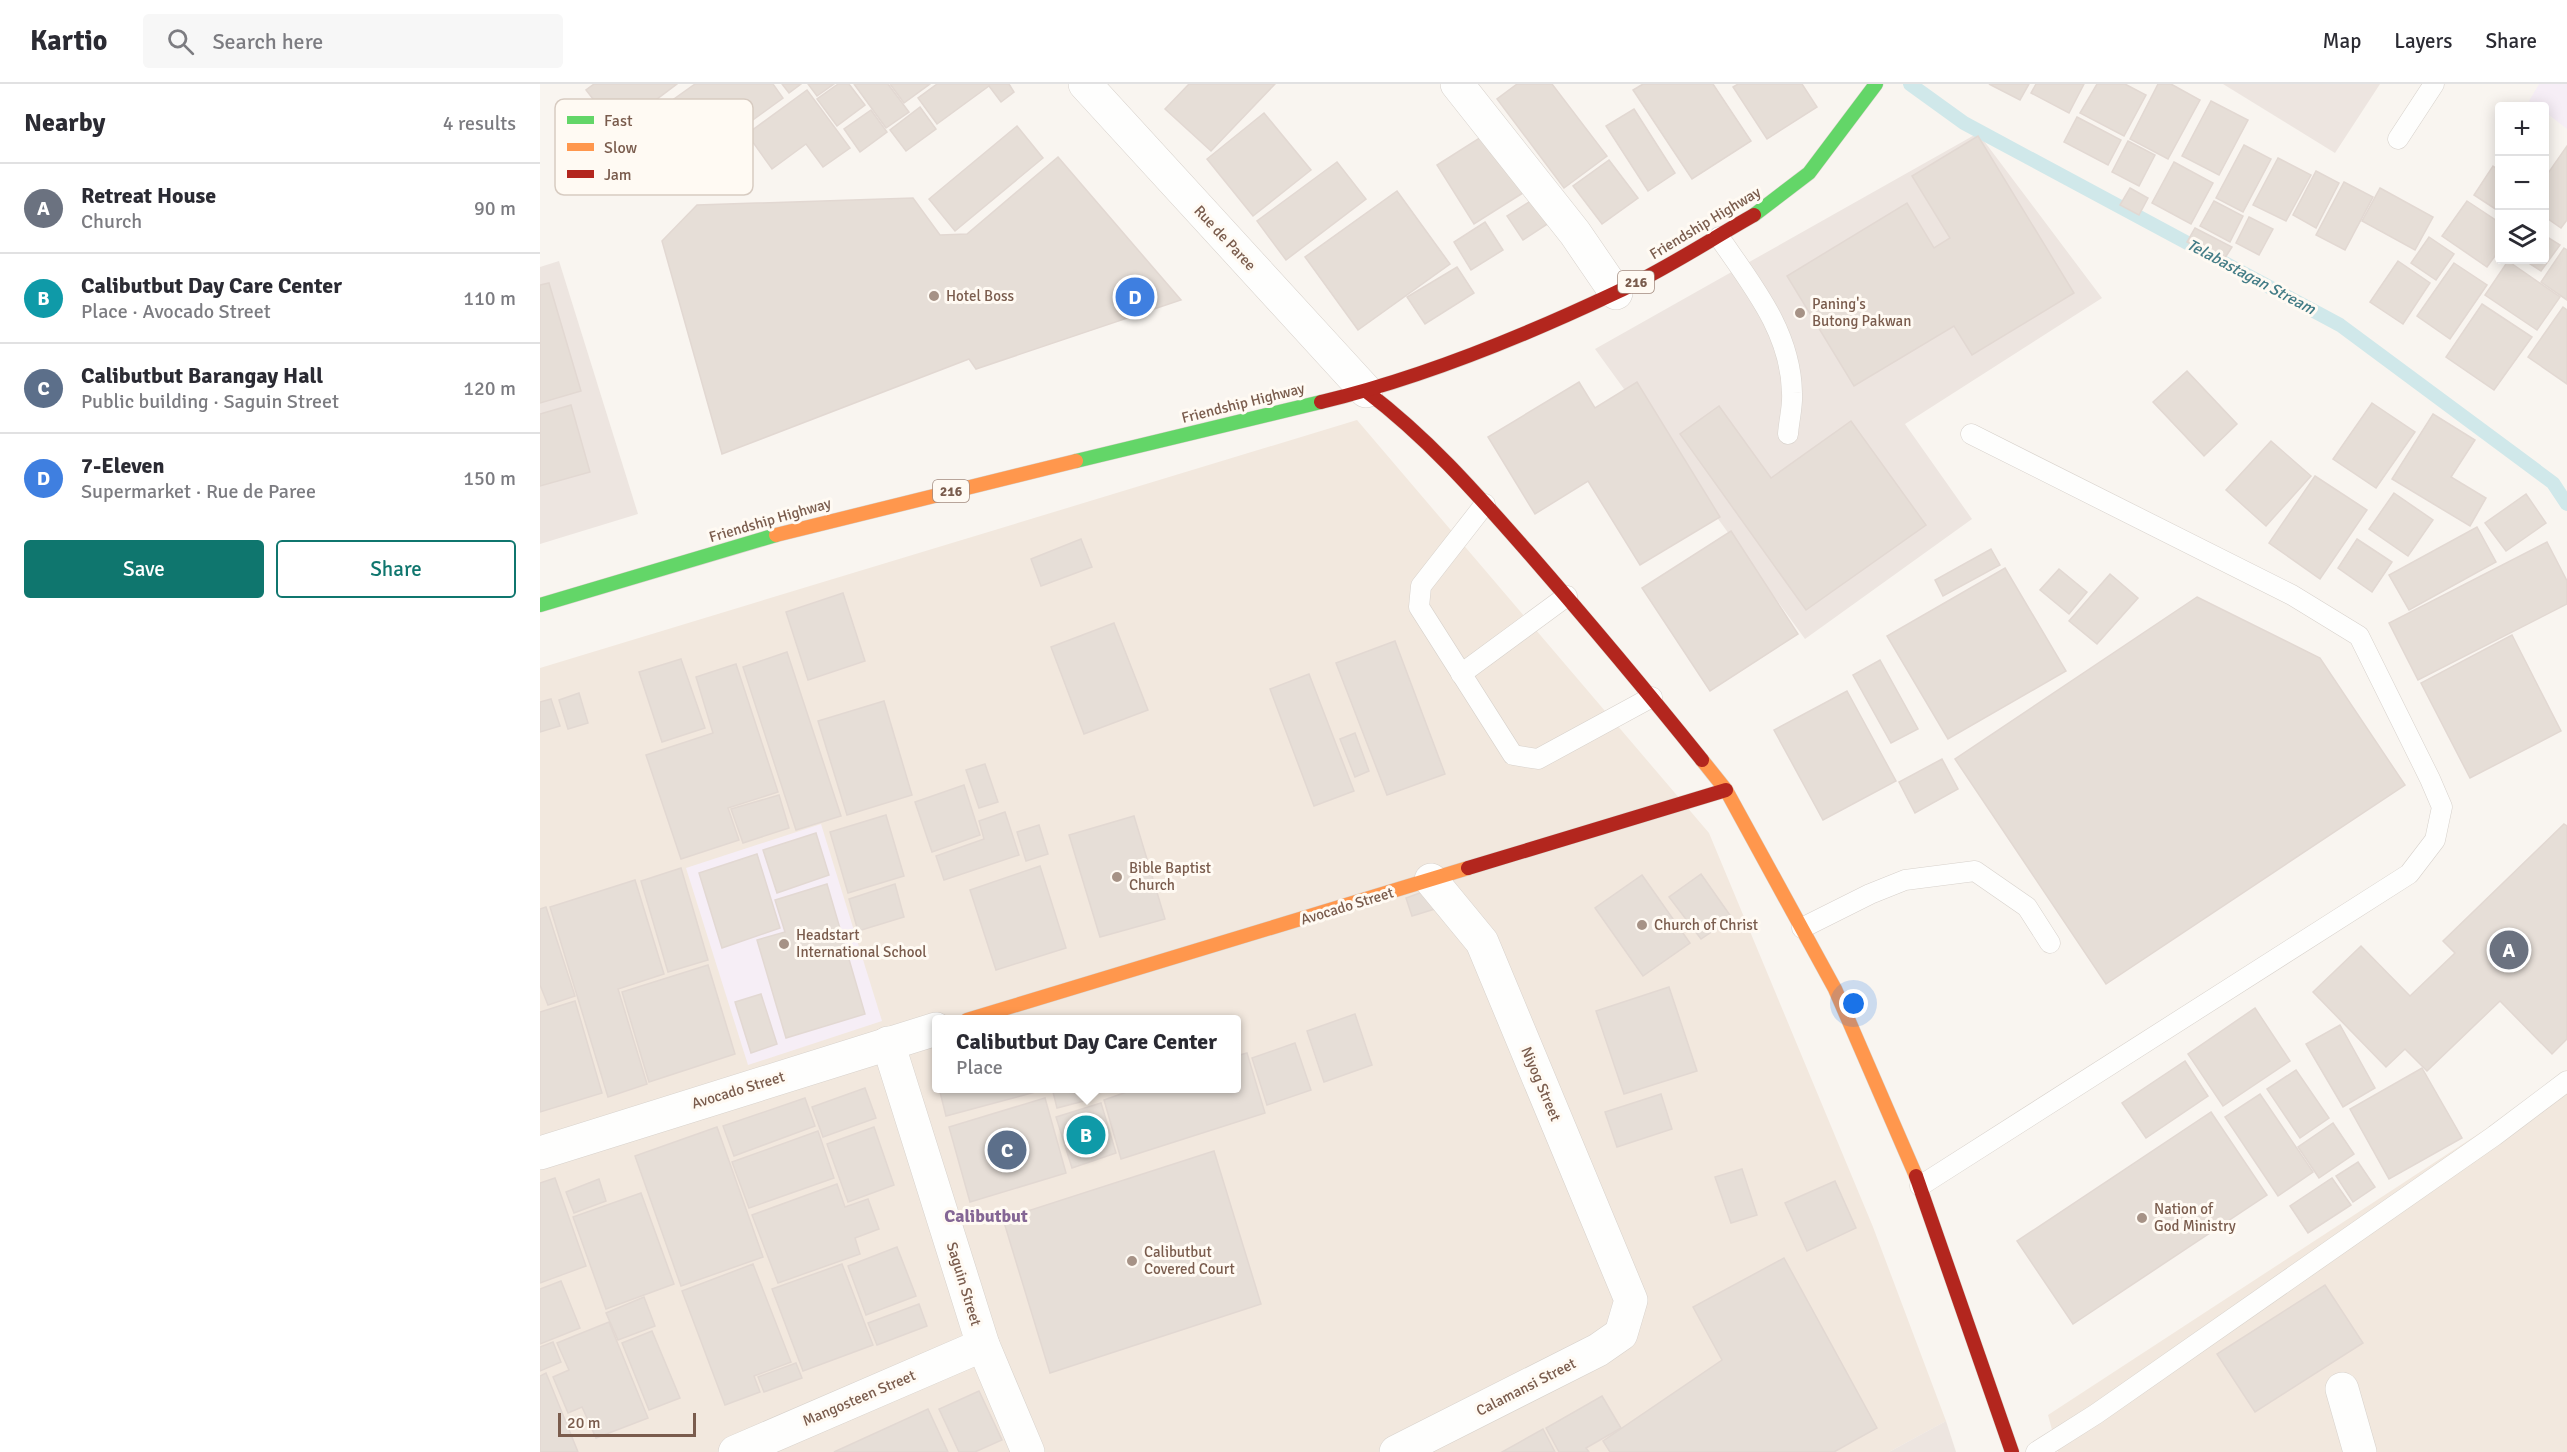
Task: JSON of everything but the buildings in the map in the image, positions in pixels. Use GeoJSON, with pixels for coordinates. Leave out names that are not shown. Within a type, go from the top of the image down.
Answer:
{"type":"FeatureCollection","features":[{"type":"Feature","properties":{"kind":"street","name":"Rue de Paree"},"geometry":{"type":"LineString","coordinates":[[1085,84],[1366,391]]}},
{"type":"Feature","properties":{"kind":"street"},"geometry":{"type":"LineString","coordinates":[[1457,84],[1575,233],[1616,293]]}},
{"type":"Feature","properties":{"kind":"street","name":"Friendship Highway"},"geometry":{"type":"LineString","coordinates":[[540,604],[809,525],[1366,391],[1494,344],[1616,293],[1760,212],[1809,173],[1863,105],[1876,84]]}},
{"type":"Feature","properties":{"kind":"street"},"geometry":{"type":"LineString","coordinates":[[1366,391],[1399,416],[1445,458],[1567,596],[1726,790],[1836,989],[1920,1185],[2012,1452]]}},
{"type":"Feature","properties":{"kind":"street","name":"Avocado Street"},"geometry":{"type":"LineString","coordinates":[[984,1015],[1726,790]]}},
{"type":"Feature","properties":{"kind":"street","name":"Niyog Street"},"geometry":{"type":"LineString","coordinates":[[1431,880],[1482,942],[1632,1300]]}},
{"type":"Feature","properties":{"kind":"street","name":"Avocado Street"},"geometry":{"type":"LineString","coordinates":[[540,1152],[932,1030]]}},
{"type":"Feature","properties":{"kind":"street","name":"Saguin Street"},"geometry":{"type":"LineString","coordinates":[[888,1043],[983,1345],[1028,1452]]}},
{"type":"Feature","properties":{"kind":"street","name":"Calamansi Street"},"geometry":{"type":"LineString","coordinates":[[1396,1452],[1598,1350],[1621,1334],[1632,1300]]}},
{"type":"Feature","properties":{"kind":"street","name":"Mangosteen Street"},"geometry":{"type":"LineString","coordinates":[[735,1452],[983,1345]]}},
{"type":"Feature","properties":{"kind":"street"},"geometry":{"type":"LineString","coordinates":[[2342,1389],[2360,1452]]}},
{"type":"Feature","properties":{"kind":"lane"},"geometry":{"type":"LineString","coordinates":[[2398,139],[2434,84]]}},
{"type":"Feature","properties":{"kind":"lane"},"geometry":{"type":"LineString","coordinates":[[1719,237],[1762,300],[1783,340],[1792,392],[1788,434]]}},
{"type":"Feature","properties":{"kind":"lane"},"geometry":{"type":"LineString","coordinates":[[1920,1185],[2409,874],[2435,840],[2442,807],[2430,778],[2359,636],[2292,595],[1971,434]]}},
{"type":"Feature","properties":{"kind":"lane"},"geometry":{"type":"LineString","coordinates":[[1485,504],[1421,586],[1419,607],[1513,755],[1538,759],[1652,697]]}},
{"type":"Feature","properties":{"kind":"lane"},"geometry":{"type":"LineString","coordinates":[[1461,674],[1567,596]]}},
{"type":"Feature","properties":{"kind":"lane"},"geometry":{"type":"LineString","coordinates":[[1802,928],[1870,894],[1905,880],[1975,871],[2027,907],[2050,943]]}},
{"type":"Feature","properties":{"kind":"lane"},"geometry":{"type":"LineString","coordinates":[[2036,1452],[2096,1414],[2474,1150],[2567,1081]]}},
{"type":"Feature","properties":{"kind":"shaded area"},"geometry":{"type":"Polygon","coordinates":[[[2223,84],[2380,84],[2335,153],[2223,84]]]}},
{"type":"Feature","properties":{"kind":"shaded area"},"geometry":{"type":"Polygon","coordinates":[[[2539,84],[2567,84],[2567,129],[2549,115],[2549,102],[2529,101],[2539,84]]]}},
{"type":"Feature","properties":{"kind":"shaded area"},"geometry":{"type":"Polygon","coordinates":[[[1978,133],[2102,298],[1905,424],[1972,519],[1805,639],[1595,349],[1978,133]]]}},
{"type":"Feature","properties":{"kind":"shaded area"},"geometry":{"type":"Polygon","coordinates":[[[559,261],[638,514],[540,544],[540,267],[559,261]]]}},
{"type":"Feature","properties":{"kind":"shaded area"},"geometry":{"type":"Polygon","coordinates":[[[1357,420],[1709,833],[1873,1227],[1946,1421],[1889,1452],[540,1452],[540,668],[1357,420]]]}},
{"type":"Feature","properties":{"kind":"shaded area","name":"Headstart International School"},"geometry":{"type":"Polygon","coordinates":[[[821,824],[882,1021],[748,1065],[686,868],[821,824]]]}},
{"type":"Feature","properties":{"kind":"shaded area"},"geometry":{"type":"Polygon","coordinates":[[[2567,1076],[2567,1452],[2058,1452],[2048,1415],[2567,1076]]]}},
{"type":"Feature","properties":{"kind":"shaded area"},"geometry":{"type":"Polygon","coordinates":[[[1946,1421],[1956,1452],[1889,1452],[1946,1421]]]}},
{"type":"Feature","properties":{"kind":"waterway","name":"Telabastagan Stream"},"geometry":{"type":"LineString","coordinates":[[1910,84],[1964,123],[2340,325],[2553,483],[2567,504]]}},
{"type":"Feature","properties":{"kind":"traffic: fast"},"geometry":{"type":"LineString","coordinates":[[1754,215],[1809,173],[1876,84]]}},
{"type":"Feature","properties":{"kind":"traffic: fast"},"geometry":{"type":"LineString","coordinates":[[1076,461],[1321,402]]}},
{"type":"Feature","properties":{"kind":"traffic: fast"},"geometry":{"type":"LineString","coordinates":[[540,605],[776,535]]}},
{"type":"Feature","properties":{"kind":"traffic: slow"},"geometry":{"type":"LineString","coordinates":[[776,535],[1076,461]]}},
{"type":"Feature","properties":{"kind":"traffic: slow"},"geometry":{"type":"LineString","coordinates":[[1702,760],[1726,790],[1835,989],[1916,1176]]}},
{"type":"Feature","properties":{"kind":"traffic: slow"},"geometry":{"type":"LineString","coordinates":[[983,1015],[1468,868]]}},
{"type":"Feature","properties":{"kind":"traffic: jam"},"geometry":{"type":"LineString","coordinates":[[1321,402],[1433,369],[1544,325],[1650,275],[1754,215]]}},
{"type":"Feature","properties":{"kind":"traffic: jam"},"geometry":{"type":"LineString","coordinates":[[1366,391],[1431,447],[1489,508],[1594,629],[1702,760]]}},
{"type":"Feature","properties":{"kind":"traffic: jam"},"geometry":{"type":"LineString","coordinates":[[1468,868],[1726,790]]}},
{"type":"Feature","properties":{"kind":"traffic: jam"},"geometry":{"type":"LineString","coordinates":[[1916,1176],[2012,1452]]}},
{"type":"Feature","properties":{"kind":"place","name":"Hotel Boss"},"geometry":{"type":"Point","coordinates":[934,296]}},
{"type":"Feature","properties":{"kind":"place","name":"7-Eleven"},"geometry":{"type":"Point","coordinates":[1135,297]}},
{"type":"Feature","properties":{"kind":"place","name":"Paning's Butong Pakwan"},"geometry":{"type":"Point","coordinates":[1800,313]}},
{"type":"Feature","properties":{"kind":"place","name":"Bible Baptist Church"},"geometry":{"type":"Point","coordinates":[1117,877]}},
{"type":"Feature","properties":{"kind":"place","name":"Church of Christ"},"geometry":{"type":"Point","coordinates":[1642,925]}},
{"type":"Feature","properties":{"kind":"place","name":"Headstart International School"},"geometry":{"type":"Point","coordinates":[784,944]}},
{"type":"Feature","properties":{"kind":"place","name":"Retreat House"},"geometry":{"type":"Point","coordinates":[2509,950]}},
{"type":"Feature","properties":{"kind":"place","name":"Calibutbut Day Care Center"},"geometry":{"type":"Point","coordinates":[1086,1135]}},
{"type":"Feature","properties":{"kind":"place","name":"Calibutbut Barangay Hall"},"geometry":{"type":"Point","coordinates":[1007,1150]}},
{"type":"Feature","properties":{"kind":"place","name":"Nation of God Ministry"},"geometry":{"type":"Point","coordinates":[2142,1218]}},
{"type":"Feature","properties":{"kind":"place","name":"Calibutbut Covered Court"},"geometry":{"type":"Point","coordinates":[1132,1261]}},
{"type":"Feature","properties":{"kind":"district","name":"Calibutbut"},"geometry":{"type":"Point","coordinates":[986,1216]}}]}
